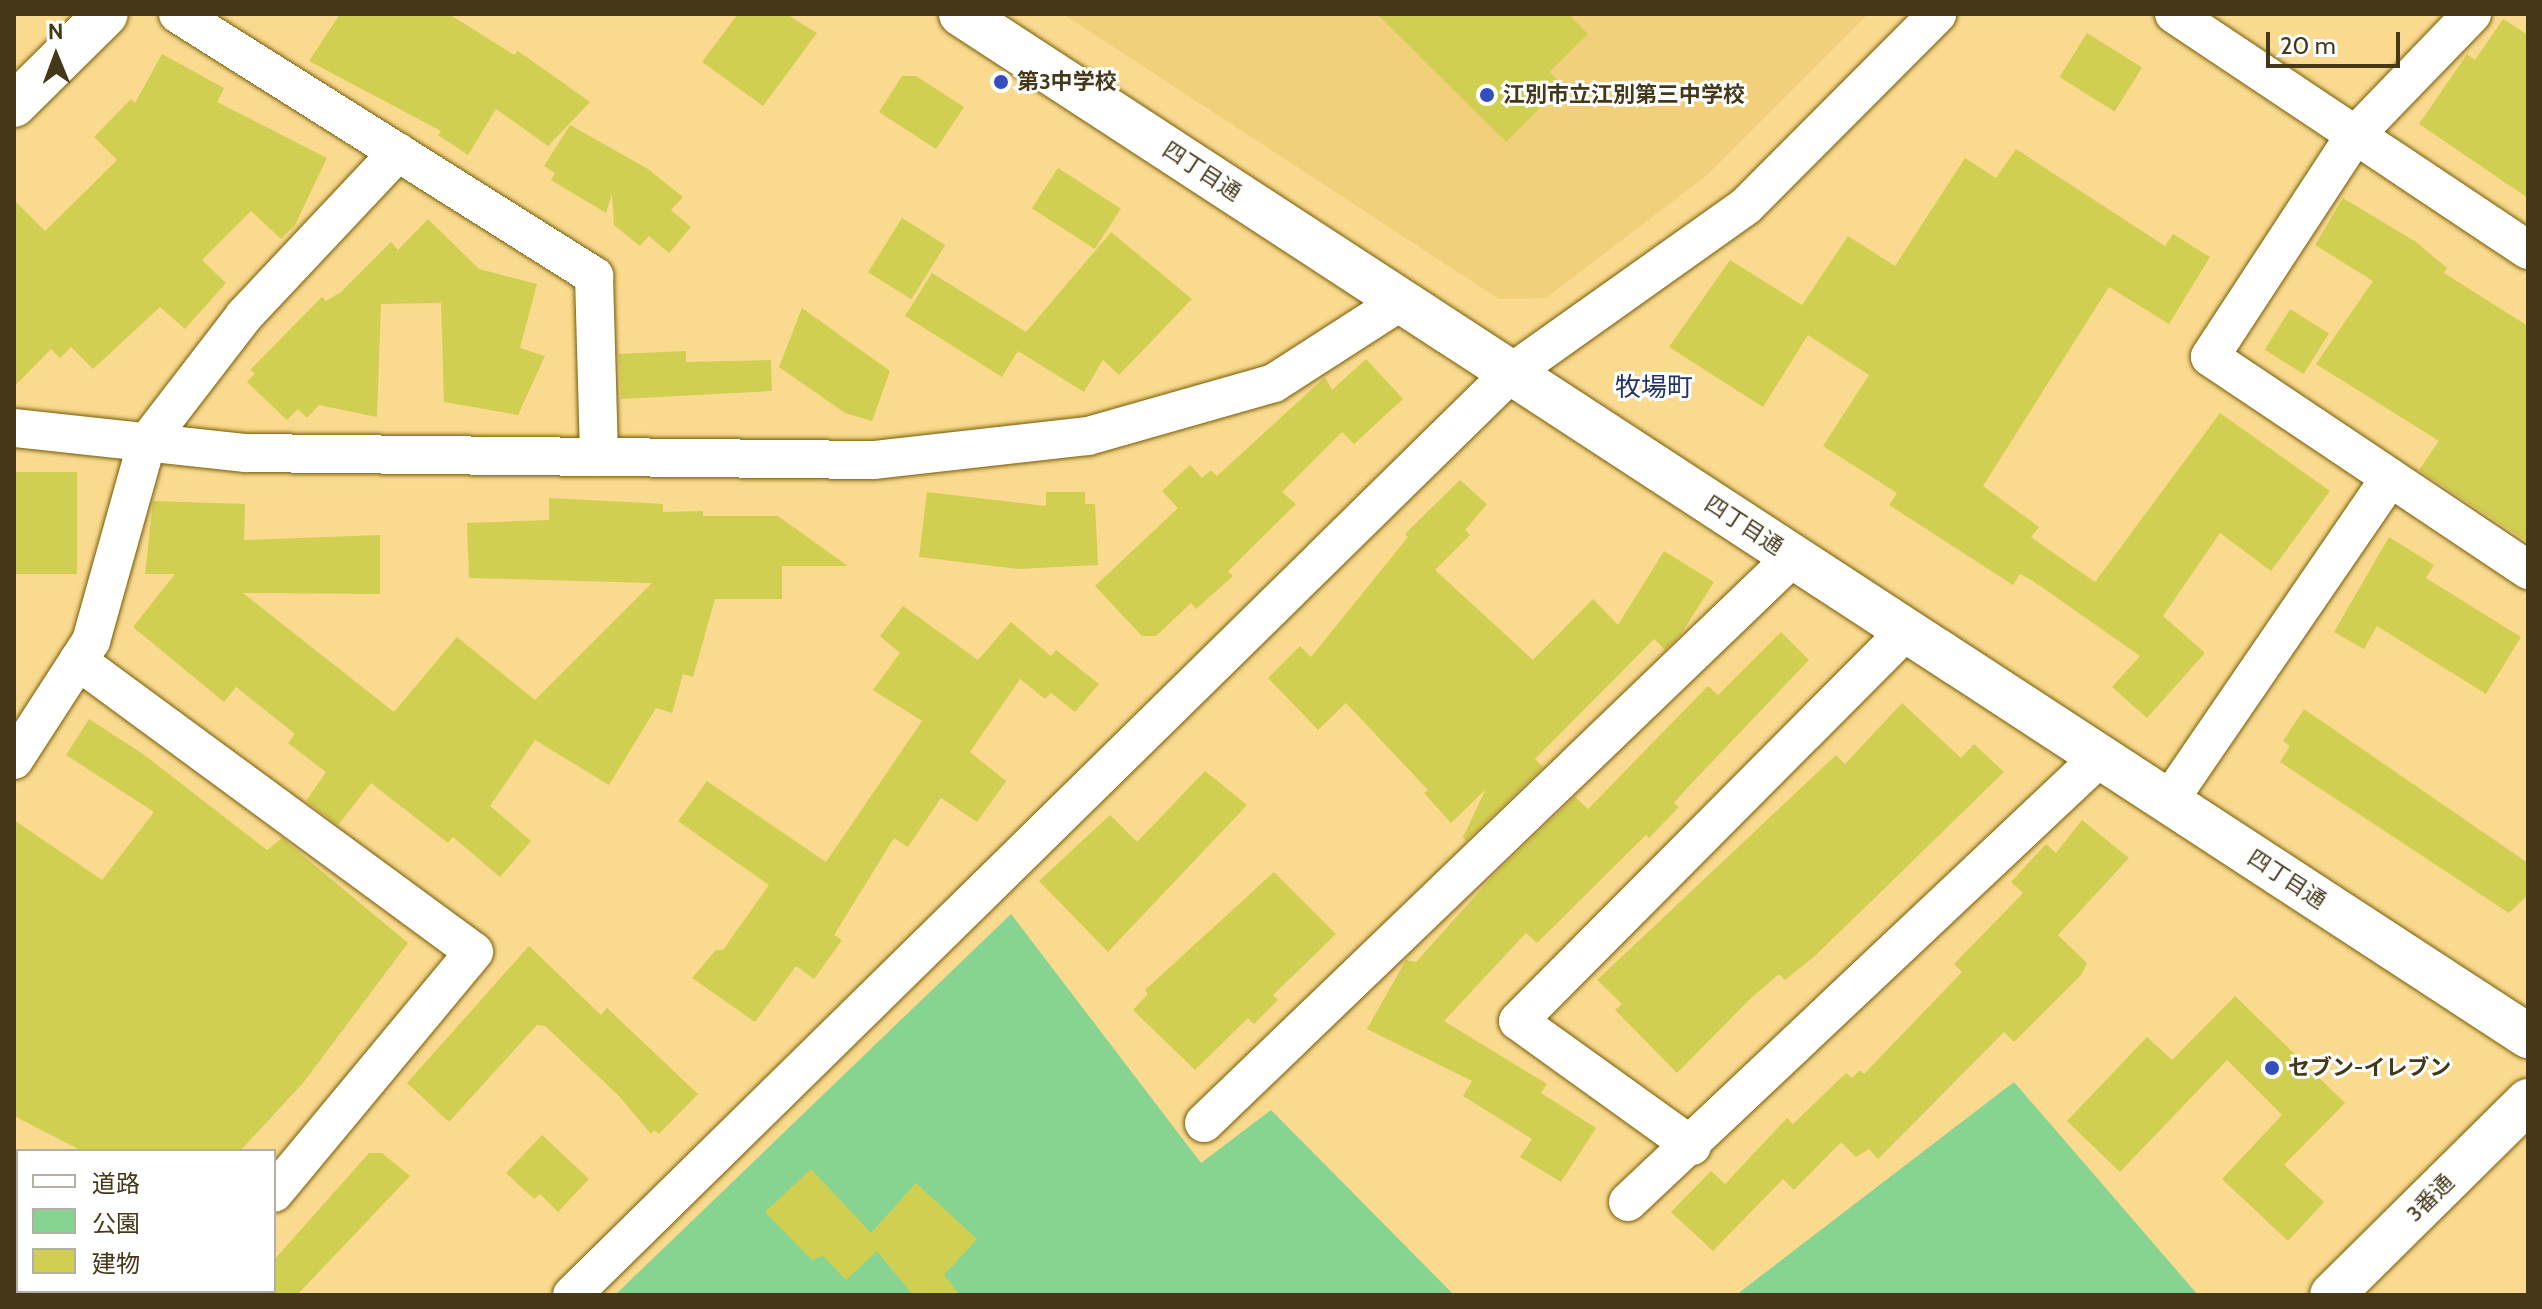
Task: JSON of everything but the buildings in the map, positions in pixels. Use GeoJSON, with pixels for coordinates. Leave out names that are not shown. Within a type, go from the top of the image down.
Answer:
{"type":"FeatureCollection","features":[{"type":"Feature","properties":{"kind":"street"},"geometry":{"type":"LineString","coordinates":[[14,105],[106,14]]}},
{"type":"Feature","properties":{"kind":"street"},"geometry":{"type":"LineString","coordinates":[[178,14],[594,276],[599,457]]}},
{"type":"Feature","properties":{"kind":"street","name":"四丁目通"},"geometry":{"type":"LineString","coordinates":[[961,14],[2528,1036]]}},
{"type":"Feature","properties":{"kind":"street"},"geometry":{"type":"LineString","coordinates":[[572,1295],[1511,373],[1746,206],[1937,14]]}},
{"type":"Feature","properties":{"kind":"street"},"geometry":{"type":"LineString","coordinates":[[2174,14],[2528,250]]}},
{"type":"Feature","properties":{"kind":"street"},"geometry":{"type":"LineString","coordinates":[[2472,14],[2355,135],[2210,357],[2528,570]]}},
{"type":"Feature","properties":{"kind":"street"},"geometry":{"type":"LineString","coordinates":[[14,760],[91,641],[147,442],[244,316],[398,152]]}},
{"type":"Feature","properties":{"kind":"street"},"geometry":{"type":"LineString","coordinates":[[14,428],[246,453],[874,460],[1088,436],[1274,383],[1401,301]]}},
{"type":"Feature","properties":{"kind":"street"},"geometry":{"type":"LineString","coordinates":[[2168,802],[2390,478]]}},
{"type":"Feature","properties":{"kind":"street"},"geometry":{"type":"LineString","coordinates":[[1204,1123],[1793,557]]}},
{"type":"Feature","properties":{"kind":"street"},"geometry":{"type":"LineString","coordinates":[[1692,1146],[1518,1021],[1906,631]]}},
{"type":"Feature","properties":{"kind":"street"},"geometry":{"type":"LineString","coordinates":[[78,661],[474,952],[276,1191]]}},
{"type":"Feature","properties":{"kind":"street"},"geometry":{"type":"LineString","coordinates":[[1628,1202],[1692,1146],[2100,757]]}},
{"type":"Feature","properties":{"kind":"street","name":"3番通"},"geometry":{"type":"LineString","coordinates":[[2332,1295],[2528,1101]]}},
{"type":"Feature","properties":{"kind":"shaded area","name":"江別市立江別第三中学校"},"geometry":{"type":"Polygon","coordinates":[[[1063,14],[1868,14],[1706,176],[1546,298],[1499,299],[1063,14]]]}},
{"type":"Feature","properties":{"kind":"green space"},"geometry":{"type":"Polygon","coordinates":[[[1011,914],[1201,1163],[1271,1110],[1454,1295],[615,1295],[1011,914]]]}},
{"type":"Feature","properties":{"kind":"green space"},"geometry":{"type":"Polygon","coordinates":[[[2014,1082],[2198,1295],[1736,1295],[2014,1082]]]}},
{"type":"Feature","properties":{"kind":"place","name":"第3中学校"},"geometry":{"type":"Point","coordinates":[1001,82]}},
{"type":"Feature","properties":{"kind":"place","name":"江別市立江別第三中学校"},"geometry":{"type":"Point","coordinates":[1487,95]}},
{"type":"Feature","properties":{"kind":"place","name":"セブン-イレブン"},"geometry":{"type":"Point","coordinates":[2272,1068]}},
{"type":"Feature","properties":{"kind":"district","name":"牧場町"},"geometry":{"type":"Point","coordinates":[1654,388]}}]}
